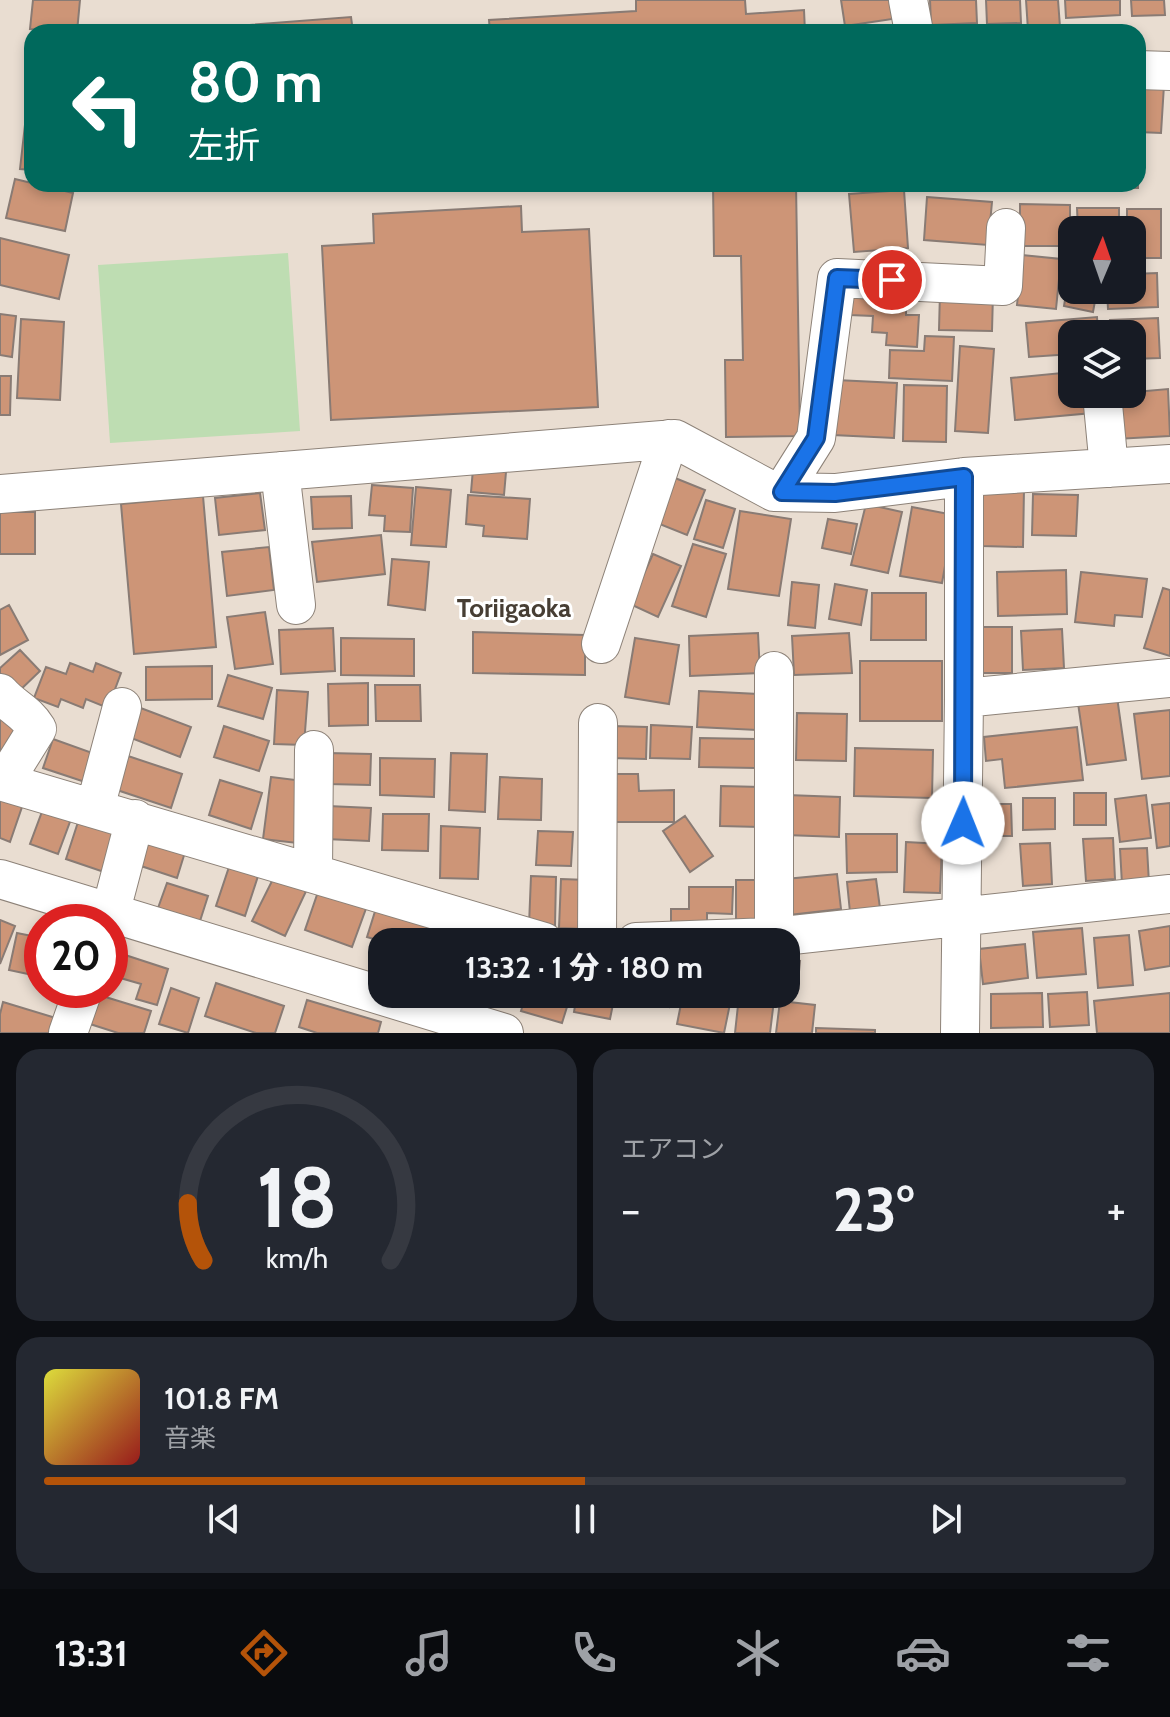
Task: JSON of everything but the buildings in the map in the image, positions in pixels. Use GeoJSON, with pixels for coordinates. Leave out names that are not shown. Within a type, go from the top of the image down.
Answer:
{"type":"FeatureCollection","features":[{"type":"Feature","properties":{"kind":"street"},"geometry":{"type":"LineString","coordinates":[[908,0],[912,24]]}},
{"type":"Feature","properties":{"kind":"street"},"geometry":{"type":"LineString","coordinates":[[1146,70],[1170,71]]}},
{"type":"Feature","properties":{"kind":"street"},"geometry":{"type":"LineString","coordinates":[[782,492],[816,438],[837,278],[1003,286],[1006,228]]}},
{"type":"Feature","properties":{"kind":"street"},"geometry":{"type":"LineString","coordinates":[[1103,408],[1109,468]]}},
{"type":"Feature","properties":{"kind":"street"},"geometry":{"type":"LineString","coordinates":[[601,644],[669,439]]}},
{"type":"Feature","properties":{"kind":"street"},"geometry":{"type":"LineString","coordinates":[[0,494],[669,439],[675,439],[774,492],[835,493],[964,477],[1170,464]]}},
{"type":"Feature","properties":{"kind":"street"},"geometry":{"type":"LineString","coordinates":[[280,471],[296,605]]}},
{"type":"Feature","properties":{"kind":"street"},"geometry":{"type":"LineString","coordinates":[[960,1033],[964,477]]}},
{"type":"Feature","properties":{"kind":"street"},"geometry":{"type":"LineString","coordinates":[[774,671],[774,928]]}},
{"type":"Feature","properties":{"kind":"street"},"geometry":{"type":"LineString","coordinates":[[964,698],[1170,678]]}},
{"type":"Feature","properties":{"kind":"street"},"geometry":{"type":"LineString","coordinates":[[0,693],[9,703],[29,715],[37,729],[2,782],[498,928]]}},
{"type":"Feature","properties":{"kind":"street"},"geometry":{"type":"LineString","coordinates":[[95,808],[122,707]]}},
{"type":"Feature","properties":{"kind":"street"},"geometry":{"type":"LineString","coordinates":[[597,928],[598,723]]}},
{"type":"Feature","properties":{"kind":"street"},"geometry":{"type":"LineString","coordinates":[[313,872],[314,750]]}},
{"type":"Feature","properties":{"kind":"street"},"geometry":{"type":"LineString","coordinates":[[113,904],[135,819]]}},
{"type":"Feature","properties":{"kind":"street"},"geometry":{"type":"LineString","coordinates":[[0,879],[70,904]]}},
{"type":"Feature","properties":{"kind":"street"},"geometry":{"type":"LineString","coordinates":[[800,934],[1170,894]]}},
{"type":"Feature","properties":{"kind":"street"},"geometry":{"type":"LineString","coordinates":[[128,924],[416,1021],[504,1033]]}},
{"type":"Feature","properties":{"kind":"street"},"geometry":{"type":"LineString","coordinates":[[68,1033],[77,1008]]}},
{"type":"Feature","properties":{"kind":"street"},"geometry":{"type":"LineString","coordinates":[[416,1021],[438,1008]]}},
{"type":"Feature","properties":{"kind":"green space"},"geometry":{"type":"Polygon","coordinates":[[[288,253],[300,431],[110,443],[98,265],[288,253]]]}},
{"type":"Feature","properties":{"kind":"district","name":"Toriigaoka"},"geometry":{"type":"Point","coordinates":[514,608]}},
{"type":"Feature","properties":{"kind":"route"},"geometry":{"type":"LineString","coordinates":[[892,280],[837,278],[816,438],[782,492],[835,493],[964,477],[963,823]]}}]}
